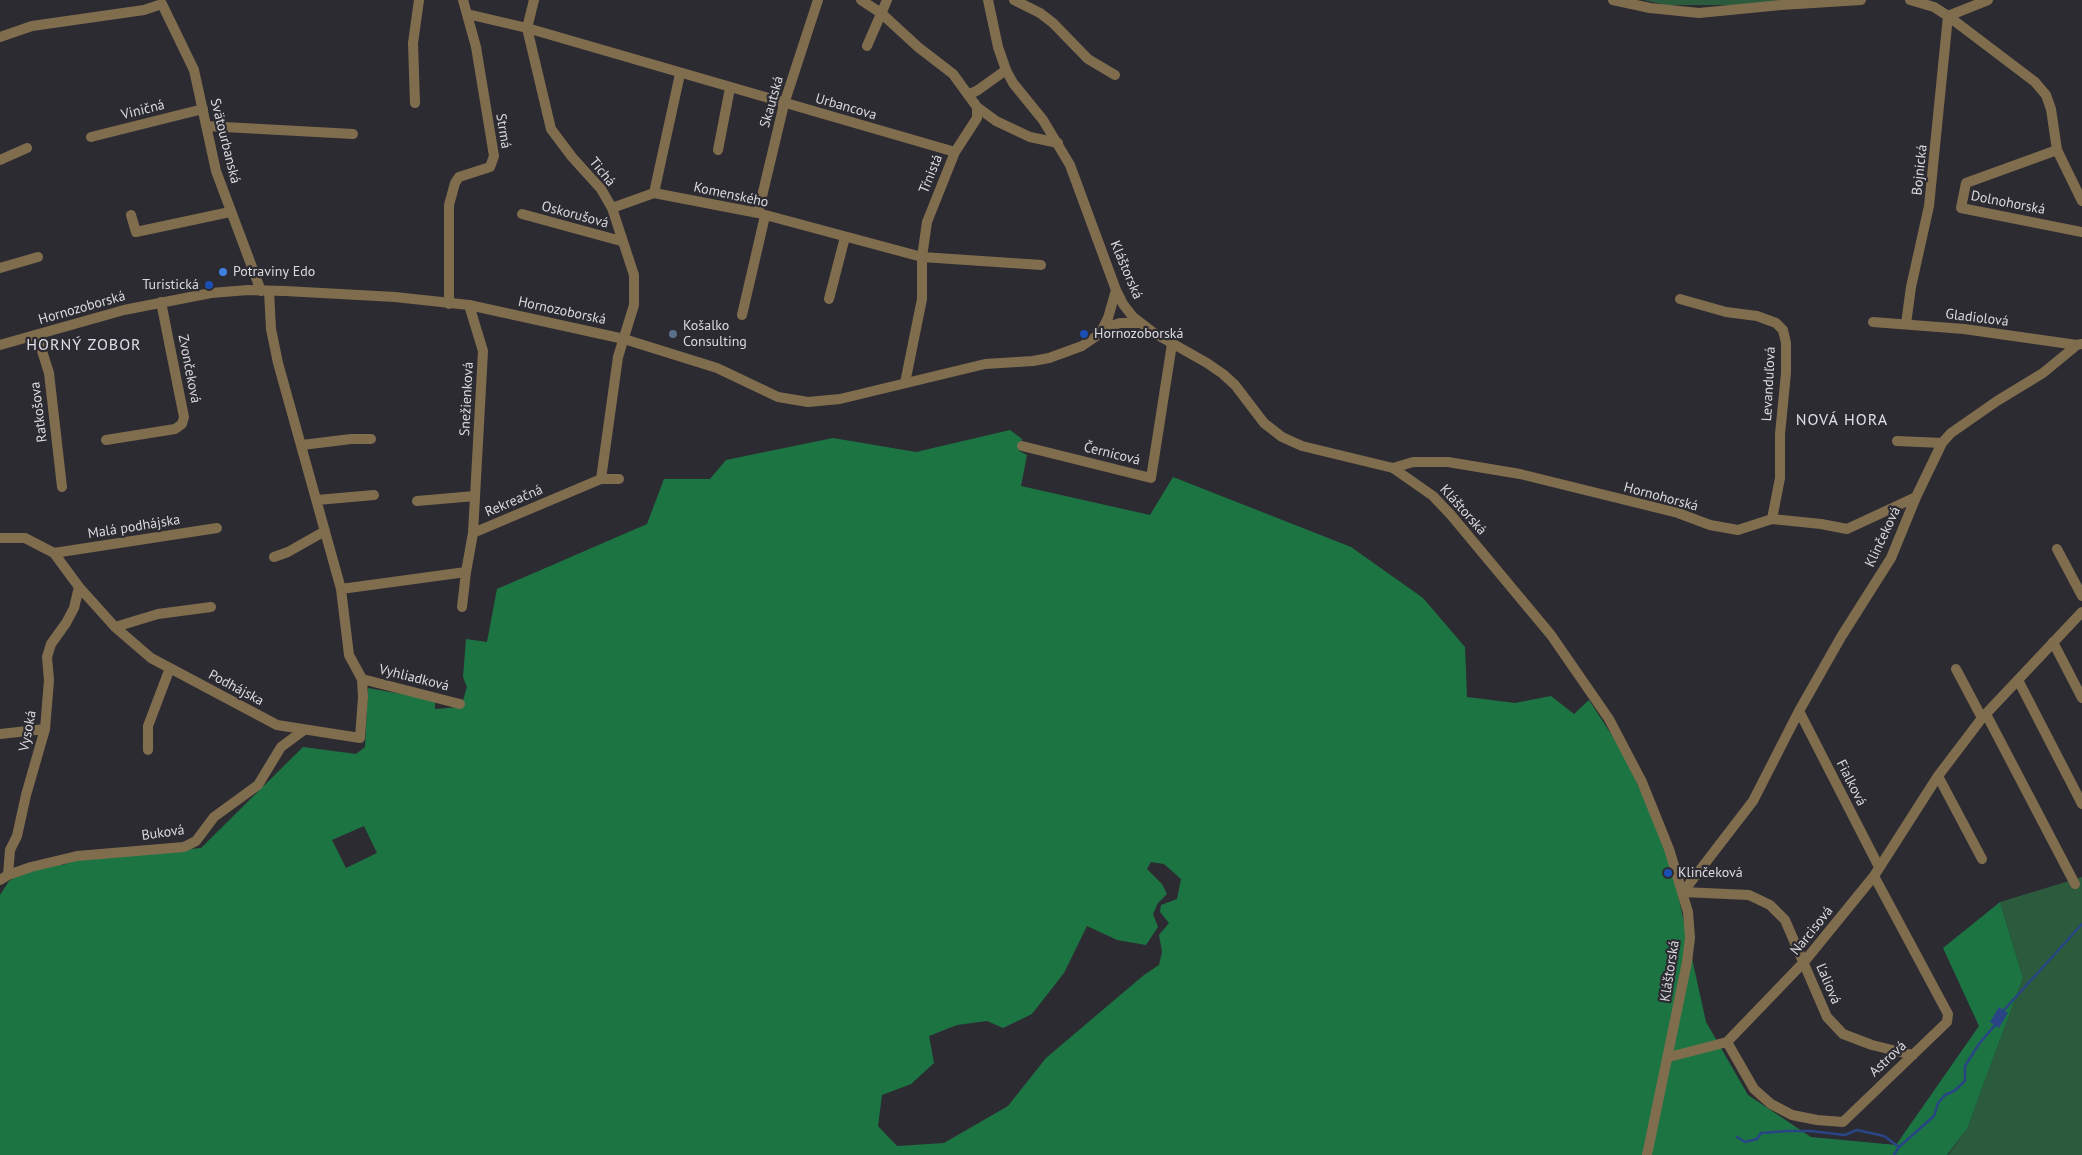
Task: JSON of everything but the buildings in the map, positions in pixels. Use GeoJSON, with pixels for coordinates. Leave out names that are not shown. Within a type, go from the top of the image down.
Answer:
{"type":"FeatureCollection","features":[{"type":"Feature","properties":{"kind":"street"},"geometry":{"type":"LineString","coordinates":[[415,103],[413,43],[419,0]]}},
{"type":"Feature","properties":{"kind":"street","name":"Strmá"},"geometry":{"type":"LineString","coordinates":[[449,304],[449,205],[455,184],[459,177],[490,166],[494,156],[476,47],[463,0]]}},
{"type":"Feature","properties":{"kind":"street"},"geometry":{"type":"LineString","coordinates":[[527,28],[534,0]]}},
{"type":"Feature","properties":{"kind":"street","name":"Skautská"},"geometry":{"type":"LineString","coordinates":[[742,315],[784,104],[818,0]]}},
{"type":"Feature","properties":{"kind":"street"},"geometry":{"type":"LineString","coordinates":[[861,0],[880,13],[918,47],[953,74],[977,107],[996,121],[1030,137],[1058,143]]}},
{"type":"Feature","properties":{"kind":"street"},"geometry":{"type":"LineString","coordinates":[[867,46],[887,0]]}},
{"type":"Feature","properties":{"kind":"street","name":"Kláštorská"},"geometry":{"type":"LineString","coordinates":[[988,0],[998,47],[1006,70],[1013,83],[1043,120],[1058,143],[1075,177],[1116,290],[1127,310],[1140,323],[1172,344],[1207,362],[1223,374],[1235,385],[1264,423],[1282,437],[1302,446],[1393,468],[1421,486],[1451,514],[1551,635],[1603,712],[1642,782],[1669,849],[1688,912],[1690,938],[1688,962],[1647,1155]]}},
{"type":"Feature","properties":{"kind":"street"},"geometry":{"type":"LineString","coordinates":[[1014,0],[1040,13],[1088,59],[1115,75]]}},
{"type":"Feature","properties":{"kind":"street"},"geometry":{"type":"LineString","coordinates":[[1714,11],[1718,0]]}},
{"type":"Feature","properties":{"kind":"street"},"geometry":{"type":"LineString","coordinates":[[1617,1],[1650,8],[1699,13],[1815,1],[1861,0]]}},
{"type":"Feature","properties":{"kind":"street"},"geometry":{"type":"LineString","coordinates":[[1910,0],[1934,7],[1948,16],[2035,82],[2046,95],[2051,109],[2057,150],[2082,201]]}},
{"type":"Feature","properties":{"kind":"street"},"geometry":{"type":"LineString","coordinates":[[1948,16],[1988,0]]}},
{"type":"Feature","properties":{"kind":"street"},"geometry":{"type":"LineString","coordinates":[[0,37],[32,26],[144,10],[164,2]]}},
{"type":"Feature","properties":{"kind":"street","name":"Svätourbanská"},"geometry":{"type":"LineString","coordinates":[[164,2],[194,70],[216,171],[230,212],[265,291]]}},
{"type":"Feature","properties":{"kind":"street","name":"Urbancova"},"geometry":{"type":"LineString","coordinates":[[467,14],[527,28],[680,74],[955,152]]}},
{"type":"Feature","properties":{"kind":"street","name":"Bojnická"},"geometry":{"type":"LineString","coordinates":[[1906,324],[1911,287],[1929,206],[1948,16]]}},
{"type":"Feature","properties":{"kind":"street","name":"Tichá"},"geometry":{"type":"LineString","coordinates":[[527,28],[551,129],[572,157],[601,189],[612,208],[621,241],[634,275],[634,305],[624,339]]}},
{"type":"Feature","properties":{"kind":"street"},"geometry":{"type":"LineString","coordinates":[[968,95],[1006,70]]}},
{"type":"Feature","properties":{"kind":"street"},"geometry":{"type":"LineString","coordinates":[[612,208],[654,193],[680,74]]}},
{"type":"Feature","properties":{"kind":"street"},"geometry":{"type":"LineString","coordinates":[[718,150],[730,88]]}},
{"type":"Feature","properties":{"kind":"street","name":"Tŕnistá"},"geometry":{"type":"LineString","coordinates":[[905,383],[922,299],[922,257],[928,222],[955,152],[977,118],[977,107]]}},
{"type":"Feature","properties":{"kind":"street","name":"Viničná"},"geometry":{"type":"LineString","coordinates":[[91,138],[203,109]]}},
{"type":"Feature","properties":{"kind":"street"},"geometry":{"type":"LineString","coordinates":[[206,126],[353,134]]}},
{"type":"Feature","properties":{"kind":"street"},"geometry":{"type":"LineString","coordinates":[[0,160],[27,148]]}},
{"type":"Feature","properties":{"kind":"street","name":"Dolnohorská"},"geometry":{"type":"LineString","coordinates":[[2057,150],[1966,183],[1961,208],[2082,232]]}},
{"type":"Feature","properties":{"kind":"street","name":"Komenského"},"geometry":{"type":"LineString","coordinates":[[654,193],[762,215],[922,257]]}},
{"type":"Feature","properties":{"kind":"street"},"geometry":{"type":"LineString","coordinates":[[132,215],[136,232],[230,212]]}},
{"type":"Feature","properties":{"kind":"street","name":"Oskorušová"},"geometry":{"type":"LineString","coordinates":[[522,214],[621,241]]}},
{"type":"Feature","properties":{"kind":"street"},"geometry":{"type":"LineString","coordinates":[[829,300],[845,237]]}},
{"type":"Feature","properties":{"kind":"street"},"geometry":{"type":"LineString","coordinates":[[0,268],[38,257]]}},
{"type":"Feature","properties":{"kind":"street"},"geometry":{"type":"LineString","coordinates":[[922,257],[1041,265]]}},
{"type":"Feature","properties":{"kind":"street","name":"Hornozoborská"},"geometry":{"type":"LineString","coordinates":[[1102,330],[1108,318],[1116,290]]}},
{"type":"Feature","properties":{"kind":"street"},"geometry":{"type":"LineString","coordinates":[[265,291],[278,364],[341,589],[349,655],[362,679]]}},
{"type":"Feature","properties":{"kind":"street","name":"Hornozoborská"},"geometry":{"type":"LineString","coordinates":[[0,344],[161,302],[211,293],[265,291],[395,297],[469,305],[624,339],[717,368],[778,396],[808,402],[840,399],[984,364],[1033,361],[1049,358],[1082,346],[1102,330],[1120,324],[1140,323]]}},
{"type":"Feature","properties":{"kind":"street","name":"Levanduľová"},"geometry":{"type":"LineString","coordinates":[[1680,299],[1726,312],[1757,316],[1776,323],[1783,330],[1786,343],[1786,373],[1780,434],[1780,478],[1772,519]]}},
{"type":"Feature","properties":{"kind":"street","name":"Zvončeková"},"geometry":{"type":"LineString","coordinates":[[106,440],[175,429],[182,424],[184,417],[161,302]]}},
{"type":"Feature","properties":{"kind":"street","name":"Snežienková"},"geometry":{"type":"LineString","coordinates":[[469,305],[483,352],[473,533]]}},
{"type":"Feature","properties":{"kind":"street","name":"Gladiolová"},"geometry":{"type":"LineString","coordinates":[[1874,322],[1964,329],[2079,344]]}},
{"type":"Feature","properties":{"kind":"street","name":"Ratkošova"},"geometry":{"type":"LineString","coordinates":[[37,335],[48,373],[62,487]]}},
{"type":"Feature","properties":{"kind":"street"},"geometry":{"type":"LineString","coordinates":[[601,479],[618,357],[624,339]]}},
{"type":"Feature","properties":{"kind":"street","name":"Černicová"},"geometry":{"type":"LineString","coordinates":[[1022,446],[1151,478],[1172,344]]}},
{"type":"Feature","properties":{"kind":"street","name":"Klinčeková"},"geometry":{"type":"LineString","coordinates":[[1683,892],[1753,801],[1799,712],[1841,637],[1891,558],[1916,496],[1942,443],[1951,432],[1997,401],[2044,374],[2079,344]]}},
{"type":"Feature","properties":{"kind":"street"},"geometry":{"type":"LineString","coordinates":[[302,445],[351,438],[371,440]]}},
{"type":"Feature","properties":{"kind":"street"},"geometry":{"type":"LineString","coordinates":[[1897,441],[1942,443]]}},
{"type":"Feature","properties":{"kind":"street","name":"Hornohorská"},"geometry":{"type":"LineString","coordinates":[[1393,468],[1413,462],[1448,462],[1520,474],[1678,513],[1710,525],[1738,530],[1772,519],[1847,529],[1916,496]]}},
{"type":"Feature","properties":{"kind":"street","name":"Rekreačná"},"geometry":{"type":"LineString","coordinates":[[462,607],[473,533],[601,479],[619,479]]}},
{"type":"Feature","properties":{"kind":"street"},"geometry":{"type":"LineString","coordinates":[[317,500],[374,495]]}},
{"type":"Feature","properties":{"kind":"street"},"geometry":{"type":"LineString","coordinates":[[417,501],[475,496]]}},
{"type":"Feature","properties":{"kind":"street","name":"Malá podhájska"},"geometry":{"type":"LineString","coordinates":[[54,553],[217,528]]}},
{"type":"Feature","properties":{"kind":"street"},"geometry":{"type":"LineString","coordinates":[[274,557],[288,552],[325,531]]}},
{"type":"Feature","properties":{"kind":"street","name":"Podhájska"},"geometry":{"type":"LineString","coordinates":[[0,538],[25,538],[54,553],[80,587],[115,627],[151,658],[276,725],[360,738],[363,697],[362,679]]}},
{"type":"Feature","properties":{"kind":"street"},"geometry":{"type":"LineString","coordinates":[[2057,549],[2082,596]]}},
{"type":"Feature","properties":{"kind":"street"},"geometry":{"type":"LineString","coordinates":[[341,589],[466,572]]}},
{"type":"Feature","properties":{"kind":"street","name":"Vysoká"},"geometry":{"type":"LineString","coordinates":[[4,877],[10,850],[17,836],[26,795],[45,729],[49,680],[47,657],[51,644],[74,608],[80,587]]}},
{"type":"Feature","properties":{"kind":"street"},"geometry":{"type":"LineString","coordinates":[[115,627],[158,614],[211,607]]}},
{"type":"Feature","properties":{"kind":"street","name":"Narcisová"},"geometry":{"type":"LineString","coordinates":[[1727,1042],[1804,962],[1876,871],[1938,776],[1984,716],[2082,612]]}},
{"type":"Feature","properties":{"kind":"street"},"geometry":{"type":"LineString","coordinates":[[2052,642],[2082,698]]}},
{"type":"Feature","properties":{"kind":"street"},"geometry":{"type":"LineString","coordinates":[[148,750],[148,726],[170,668]]}},
{"type":"Feature","properties":{"kind":"street"},"geometry":{"type":"LineString","coordinates":[[1956,669],[1984,716],[2075,884]]}},
{"type":"Feature","properties":{"kind":"street","name":"Vyhliadková"},"geometry":{"type":"LineString","coordinates":[[362,679],[460,704]]}},
{"type":"Feature","properties":{"kind":"street"},"geometry":{"type":"LineString","coordinates":[[2018,680],[2082,804]]}},
{"type":"Feature","properties":{"kind":"street","name":"Fialková"},"geometry":{"type":"LineString","coordinates":[[1799,712],[1948,1014]]}},
{"type":"Feature","properties":{"kind":"street"},"geometry":{"type":"LineString","coordinates":[[0,734],[45,729]]}},
{"type":"Feature","properties":{"kind":"street","name":"Buková"},"geometry":{"type":"LineString","coordinates":[[4,877],[76,856],[184,847],[196,841],[214,817],[258,785],[281,748],[304,730]]}},
{"type":"Feature","properties":{"kind":"street"},"geometry":{"type":"LineString","coordinates":[[1938,776],[1982,859]]}},
{"type":"Feature","properties":{"kind":"street","name":"Ľaliová"},"geometry":{"type":"LineString","coordinates":[[1683,892],[1749,895],[1770,905],[1785,920],[1827,1017],[1843,1034],[1872,1045],[1913,1055]]}},
{"type":"Feature","properties":{"kind":"street","name":"Astrová"},"geometry":{"type":"LineString","coordinates":[[1727,1042],[1754,1088],[1771,1104],[1792,1115],[1817,1120],[1843,1122],[1947,1022],[1948,1014]]}},
{"type":"Feature","properties":{"kind":"street"},"geometry":{"type":"LineString","coordinates":[[1668,1057],[1727,1042]]}},
{"type":"Feature","properties":{"kind":"green space"},"geometry":{"type":"Polygon","coordinates":[[[1644,0],[1811,0],[1735,5],[1665,5],[1644,0]]]}},
{"type":"Feature","properties":{"kind":"green space"},"geometry":{"type":"Polygon","coordinates":[[[1010,430],[1022,439],[1019,451],[1027,455],[1021,486],[1150,515],[1173,477],[1351,547],[1423,598],[1465,647],[1467,697],[1515,703],[1551,696],[1574,714],[1589,700],[1624,754],[1669,854],[1706,1022],[1748,1095],[1811,1137],[1896,1145],[1979,1026],[1943,948],[2000,902],[2023,978],[1967,1129],[1947,1155],[0,1155],[0,895],[9,881],[27,870],[46,865],[63,865],[79,859],[201,848],[303,747],[356,754],[365,747],[368,688],[435,700],[435,709],[461,707],[467,687],[463,677],[466,639],[487,642],[497,589],[647,524],[664,479],[710,479],[726,460],[833,438],[916,452],[1010,430]],[[364,826],[332,840],[346,868],[377,853],[364,826]],[[1151,862],[1147,869],[1162,884],[1167,894],[1158,903],[1153,914],[1158,927],[1146,945],[1117,940],[1087,926],[1064,973],[1032,1014],[1003,1028],[987,1021],[957,1025],[929,1036],[934,1063],[911,1084],[882,1095],[878,1126],[897,1146],[944,1143],[1008,1106],[1046,1058],[1144,975],[1159,965],[1162,952],[1159,935],[1169,923],[1160,912],[1161,905],[1177,899],[1181,879],[1164,864],[1151,862]]]}},
{"type":"Feature","properties":{"kind":"green space"},"geometry":{"type":"Polygon","coordinates":[[[2082,877],[2082,1155],[1948,1155],[1967,1129],[2023,978],[2000,902],[2082,877]]]}},
{"type":"Feature","properties":{"kind":"water"},"geometry":{"type":"Polygon","coordinates":[[[1999,1007],[2008,1013],[1999,1028],[1990,1022],[1999,1007]]]}},
{"type":"Feature","properties":{"kind":"waterway"},"geometry":{"type":"LineString","coordinates":[[2004,1010],[2082,924]]}},
{"type":"Feature","properties":{"kind":"waterway"},"geometry":{"type":"LineString","coordinates":[[1894,1155],[1899,1147],[1934,1116],[1938,1103],[1945,1095],[1954,1091],[1965,1081],[1965,1066],[1979,1044],[1995,1025]]}},
{"type":"Feature","properties":{"kind":"waterway"},"geometry":{"type":"LineString","coordinates":[[1737,1137],[1745,1142],[1757,1139],[1761,1133],[1810,1131],[1845,1135],[1857,1130],[1884,1136],[1899,1147]]}},
{"type":"Feature","properties":{"kind":"place","name":"Potraviny Edo"},"geometry":{"type":"Point","coordinates":[223,272]}},
{"type":"Feature","properties":{"kind":"place","name":"Turistická"},"geometry":{"type":"Point","coordinates":[209,285]}},
{"type":"Feature","properties":{"kind":"place","name":"Košalko Consulting"},"geometry":{"type":"Point","coordinates":[673,334]}},
{"type":"Feature","properties":{"kind":"place","name":"Hornozoborská"},"geometry":{"type":"Point","coordinates":[1084,334]}},
{"type":"Feature","properties":{"kind":"place","name":"Klinčeková"},"geometry":{"type":"Point","coordinates":[1668,873]}},
{"type":"Feature","properties":{"kind":"district","name":"HORNÝ ZOBOR"},"geometry":{"type":"Point","coordinates":[84,345]}},
{"type":"Feature","properties":{"kind":"district","name":"NOVÁ HORA"},"geometry":{"type":"Point","coordinates":[1842,420]}}]}
